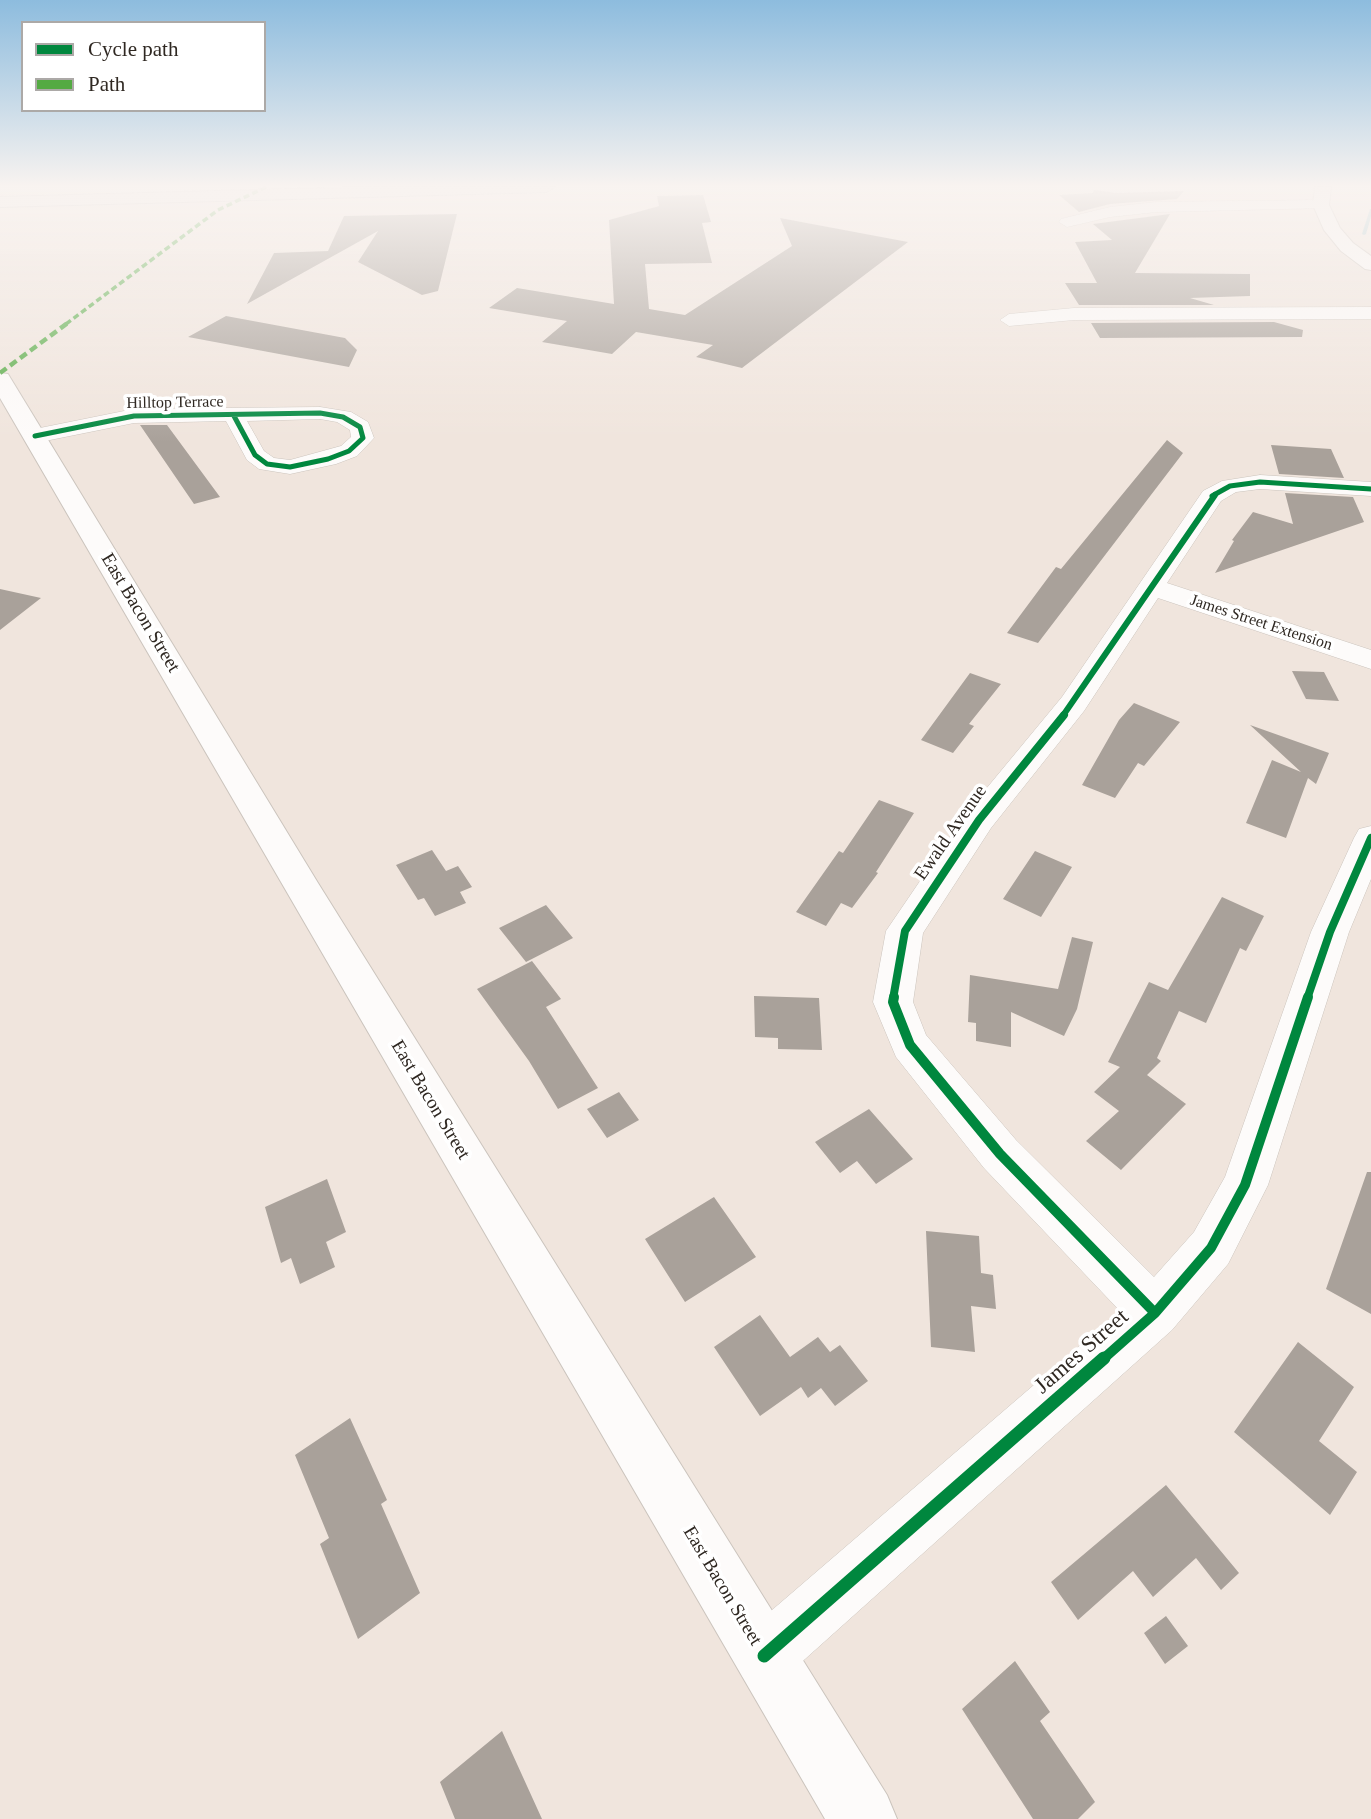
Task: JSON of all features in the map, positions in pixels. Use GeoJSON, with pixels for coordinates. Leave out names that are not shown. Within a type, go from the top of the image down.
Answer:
{"type":"FeatureCollection","features":[{"type":"Feature","properties":{"kind":"main road","name":"East Bacon Street"},"geometry":{"type":"LineString","coordinates":[[0,379],[305,893],[863,1819]]}},
{"type":"Feature","properties":{"kind":"street"},"geometry":{"type":"LineString","coordinates":[[1009,320],[1074,314],[1371,313]]}},
{"type":"Feature","properties":{"kind":"street","name":"Hilltop Terrace"},"geometry":{"type":"LineString","coordinates":[[35,436],[134,416],[320,413],[343,417],[360,427],[363,438],[349,451],[328,459],[290,467],[267,464],[255,455],[234,416]]}},
{"type":"Feature","properties":{"kind":"street","name":"Ewald Avenue"},"geometry":{"type":"LineString","coordinates":[[1155,1313],[1000,1154],[933,1077],[910,1045],[893,1002],[905,931],[979,820],[1073,704],[1213,496],[1230,486],[1260,482],[1371,489]]}},
{"type":"Feature","properties":{"kind":"street","name":"James Street Extension"},"geometry":{"type":"LineString","coordinates":[[1152,587],[1371,660]]}},
{"type":"Feature","properties":{"kind":"street","name":"James Street"},"geometry":{"type":"LineString","coordinates":[[764,1656],[1155,1313],[1211,1248],[1245,1185],[1330,932],[1371,838]]}},
{"type":"Feature","properties":{"kind":"building"},"geometry":{"type":"Polygon","coordinates":[[[264,272],[305,272],[247,304],[264,272]]]}},
{"type":"Feature","properties":{"kind":"building"},"geometry":{"type":"Polygon","coordinates":[[[377,272],[443,272],[438,291],[422,295],[377,272]]]}},
{"type":"Feature","properties":{"kind":"building"},"geometry":{"type":"Polygon","coordinates":[[[612,272],[646,272],[649,309],[685,315],[752,272],[869,272],[742,368],[696,357],[713,345],[636,332],[612,354],[542,342],[567,321],[489,308],[517,288],[614,304],[612,272]]]}},
{"type":"Feature","properties":{"kind":"building"},"geometry":{"type":"Polygon","coordinates":[[[1091,272],[1250,274],[1250,296],[1190,298],[1214,305],[1079,305],[1065,283],[1097,283],[1091,272]]]}},
{"type":"Feature","properties":{"kind":"building"},"geometry":{"type":"Polygon","coordinates":[[[226,316],[345,338],[357,350],[349,367],[188,337],[226,316]]]}},
{"type":"Feature","properties":{"kind":"building"},"geometry":{"type":"Polygon","coordinates":[[[1274,322],[1303,330],[1302,337],[1100,338],[1091,323],[1274,322]]]}},
{"type":"Feature","properties":{"kind":"building"},"geometry":{"type":"Polygon","coordinates":[[[140,425],[167,425],[220,497],[194,504],[140,425]]]}},
{"type":"Feature","properties":{"kind":"building"},"geometry":{"type":"Polygon","coordinates":[[[1167,440],[1183,453],[1038,643],[1007,633],[1056,567],[1061,569],[1167,440]]]}},
{"type":"Feature","properties":{"kind":"building"},"geometry":{"type":"Polygon","coordinates":[[[1271,445],[1331,449],[1344,478],[1279,474],[1271,445]]]}},
{"type":"Feature","properties":{"kind":"building"},"geometry":{"type":"Polygon","coordinates":[[[1285,493],[1353,497],[1364,522],[1215,573],[1234,541],[1232,540],[1253,512],[1293,524],[1285,493]]]}},
{"type":"Feature","properties":{"kind":"building"},"geometry":{"type":"Polygon","coordinates":[[[0,589],[41,598],[0,630],[0,589]]]}},
{"type":"Feature","properties":{"kind":"building"},"geometry":{"type":"Polygon","coordinates":[[[1292,671],[1324,672],[1339,701],[1306,699],[1292,671]]]}},
{"type":"Feature","properties":{"kind":"building"},"geometry":{"type":"Polygon","coordinates":[[[970,673],[1001,684],[969,724],[974,726],[953,753],[921,740],[970,673]]]}},
{"type":"Feature","properties":{"kind":"building"},"geometry":{"type":"Polygon","coordinates":[[[1134,703],[1180,722],[1144,766],[1138,763],[1115,798],[1082,785],[1119,720],[1134,703]]]}},
{"type":"Feature","properties":{"kind":"building"},"geometry":{"type":"Polygon","coordinates":[[[1250,725],[1329,753],[1316,784],[1308,778],[1286,838],[1246,823],[1272,760],[1301,772],[1250,725]]]}},
{"type":"Feature","properties":{"kind":"building"},"geometry":{"type":"Polygon","coordinates":[[[879,800],[914,813],[876,872],[878,873],[852,908],[841,903],[826,926],[796,912],[839,851],[843,853],[879,800]]]}},
{"type":"Feature","properties":{"kind":"building"},"geometry":{"type":"Polygon","coordinates":[[[432,850],[446,871],[458,866],[472,887],[460,892],[466,903],[435,916],[424,898],[418,900],[396,865],[432,850]]]}},
{"type":"Feature","properties":{"kind":"building"},"geometry":{"type":"Polygon","coordinates":[[[1035,851],[1072,867],[1041,917],[1003,899],[1035,851]]]}},
{"type":"Feature","properties":{"kind":"building"},"geometry":{"type":"Polygon","coordinates":[[[1222,897],[1264,916],[1246,951],[1240,948],[1206,1023],[1179,1011],[1157,1058],[1161,1061],[1147,1075],[1186,1104],[1121,1170],[1086,1141],[1119,1111],[1094,1092],[1120,1067],[1108,1062],[1149,982],[1168,990],[1222,897]]]}},
{"type":"Feature","properties":{"kind":"building"},"geometry":{"type":"Polygon","coordinates":[[[546,905],[573,938],[526,962],[499,928],[546,905]]]}},
{"type":"Feature","properties":{"kind":"building"},"geometry":{"type":"Polygon","coordinates":[[[1072,937],[1093,942],[1077,1009],[1064,1036],[1011,1012],[1011,1047],[976,1041],[976,1023],[968,1022],[970,975],[1058,989],[1072,937]]]}},
{"type":"Feature","properties":{"kind":"building"},"geometry":{"type":"Polygon","coordinates":[[[532,961],[561,999],[546,1007],[598,1088],[558,1109],[529,1061],[477,989],[532,961]]]}},
{"type":"Feature","properties":{"kind":"building"},"geometry":{"type":"Polygon","coordinates":[[[754,996],[819,998],[822,1050],[778,1049],[778,1038],[755,1037],[754,996]]]}},
{"type":"Feature","properties":{"kind":"building"},"geometry":{"type":"Polygon","coordinates":[[[619,1092],[639,1120],[607,1138],[587,1109],[619,1092]]]}},
{"type":"Feature","properties":{"kind":"building"},"geometry":{"type":"Polygon","coordinates":[[[869,1109],[913,1159],[876,1184],[857,1161],[840,1173],[815,1142],[869,1109]]]}},
{"type":"Feature","properties":{"kind":"building"},"geometry":{"type":"Polygon","coordinates":[[[1367,1172],[1371,1172],[1371,1314],[1326,1289],[1367,1172]]]}},
{"type":"Feature","properties":{"kind":"building"},"geometry":{"type":"Polygon","coordinates":[[[327,1179],[346,1232],[326,1242],[335,1267],[300,1284],[291,1258],[281,1263],[265,1207],[327,1179]]]}},
{"type":"Feature","properties":{"kind":"building"},"geometry":{"type":"Polygon","coordinates":[[[714,1197],[756,1257],[685,1302],[645,1239],[714,1197]]]}},
{"type":"Feature","properties":{"kind":"building"},"geometry":{"type":"Polygon","coordinates":[[[926,1231],[979,1236],[981,1273],[993,1275],[996,1309],[971,1306],[975,1352],[931,1347],[926,1231]]]}},
{"type":"Feature","properties":{"kind":"building"},"geometry":{"type":"Polygon","coordinates":[[[760,1315],[790,1357],[818,1337],[830,1352],[840,1345],[868,1381],[835,1406],[821,1388],[808,1398],[801,1387],[760,1416],[714,1347],[760,1315]]]}},
{"type":"Feature","properties":{"kind":"building"},"geometry":{"type":"Polygon","coordinates":[[[1298,1342],[1354,1387],[1319,1441],[1357,1472],[1330,1515],[1234,1432],[1298,1342]]]}},
{"type":"Feature","properties":{"kind":"building"},"geometry":{"type":"Polygon","coordinates":[[[350,1418],[387,1500],[381,1504],[420,1593],[358,1639],[320,1544],[329,1538],[295,1455],[350,1418]]]}},
{"type":"Feature","properties":{"kind":"building"},"geometry":{"type":"Polygon","coordinates":[[[1166,1485],[1239,1573],[1221,1590],[1196,1558],[1153,1597],[1133,1571],[1078,1620],[1051,1582],[1166,1485]]]}},
{"type":"Feature","properties":{"kind":"building"},"geometry":{"type":"Polygon","coordinates":[[[1166,1616],[1188,1646],[1165,1664],[1144,1633],[1166,1616]]]}},
{"type":"Feature","properties":{"kind":"building"},"geometry":{"type":"Polygon","coordinates":[[[1015,1661],[1050,1712],[1040,1721],[1095,1802],[1078,1819],[1033,1819],[962,1709],[1015,1661]]]}},
{"type":"Feature","properties":{"kind":"building"},"geometry":{"type":"Polygon","coordinates":[[[502,1731],[542,1819],[455,1819],[440,1782],[502,1731]]]}},
{"type":"Feature","properties":{"kind":"marked path"},"geometry":{"type":"LineString","coordinates":[[0,373],[135,272]]}},
{"type":"Feature","properties":{"kind":"cycle path"},"geometry":{"type":"LineString","coordinates":[[35,436],[134,416],[320,413],[343,417],[360,427],[363,438],[349,451],[328,459],[290,467],[267,464],[255,455],[234,416]]}},
{"type":"Feature","properties":{"kind":"cycle path"},"geometry":{"type":"LineString","coordinates":[[1155,1313],[1000,1154],[910,1045],[893,1002],[905,931],[979,820],[1073,704],[1212,496],[1230,486],[1260,482],[1371,489]]}},
{"type":"Feature","properties":{"kind":"cycle path"},"geometry":{"type":"LineString","coordinates":[[764,1656],[1155,1313],[1211,1248],[1245,1185],[1330,932],[1371,838]]}}]}
